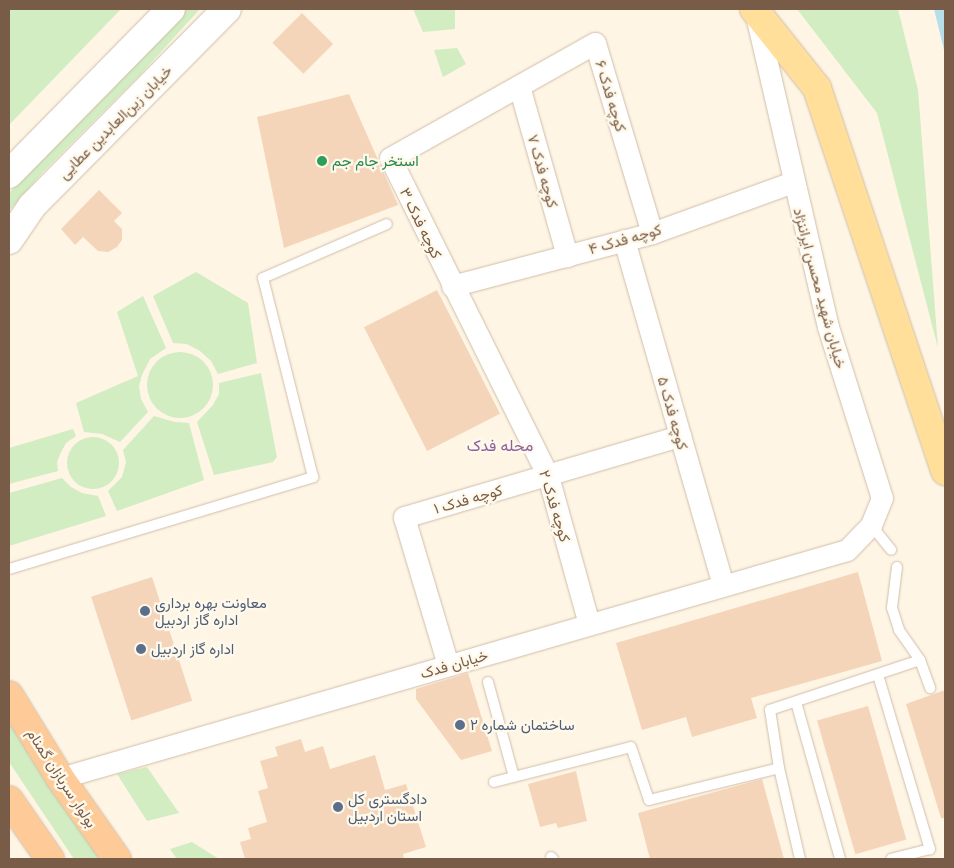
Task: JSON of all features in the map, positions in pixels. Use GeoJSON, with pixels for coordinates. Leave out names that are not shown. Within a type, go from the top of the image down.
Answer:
{"type":"FeatureCollection","features":[{"type":"Feature","properties":{"kind":"highway","name":"بولوار سربازان گمنام"},"geometry":{"type":"LineString","coordinates":[[9,696],[60,778],[117,859]]}},
{"type":"Feature","properties":{"kind":"highway"},"geometry":{"type":"LineString","coordinates":[[9,800],[50,859]]}},
{"type":"Feature","properties":{"kind":"main road"},"geometry":{"type":"LineString","coordinates":[[9,174],[171,9]]}},
{"type":"Feature","properties":{"kind":"main road","name":"خیابان زین‌العابدین عطایی"},"geometry":{"type":"LineString","coordinates":[[9,240],[32,206],[227,9]]}},
{"type":"Feature","properties":{"kind":"main road","name":"خیابان شهید محسن ایراننژاد"},"geometry":{"type":"LineString","coordinates":[[754,10],[817,88],[945,471]]}},
{"type":"Feature","properties":{"kind":"street","name":"خیابان شهید محسن ایراننژاد"},"geometry":{"type":"LineString","coordinates":[[754,10],[828,327],[882,498],[871,525],[847,550]]}},
{"type":"Feature","properties":{"kind":"street","name":"کوچه فدک ۶"},"geometry":{"type":"LineString","coordinates":[[518,86],[595,43],[652,233]]}},
{"type":"Feature","properties":{"kind":"street","name":"کوچه فدک ۷"},"geometry":{"type":"LineString","coordinates":[[518,86],[567,256]]}},
{"type":"Feature","properties":{"kind":"street","name":"کوچه فدک ۳"},"geometry":{"type":"LineString","coordinates":[[452,286],[390,158],[518,86]]}},
{"type":"Feature","properties":{"kind":"street","name":"کوچه فدک ۴"},"geometry":{"type":"LineString","coordinates":[[452,286],[652,233],[793,182]]}},
{"type":"Feature","properties":{"kind":"street","name":"کوچه فدک ۵"},"geometry":{"type":"LineString","coordinates":[[624,240],[723,585]]}},
{"type":"Feature","properties":{"kind":"street","name":"کوچه فدک ۲"},"geometry":{"type":"LineString","coordinates":[[452,286],[548,476],[589,624]]}},
{"type":"Feature","properties":{"kind":"street","name":"کوچه فدک ۱"},"geometry":{"type":"LineString","coordinates":[[448,665],[404,517],[680,436]]}},
{"type":"Feature","properties":{"kind":"street","name":"خیابان فدک"},"geometry":{"type":"LineString","coordinates":[[60,778],[847,550]]}},
{"type":"Feature","properties":{"kind":"lane"},"geometry":{"type":"LineString","coordinates":[[9,569],[313,478],[263,278],[386,224]]}},
{"type":"Feature","properties":{"kind":"lane"},"geometry":{"type":"LineString","coordinates":[[871,525],[892,550]]}},
{"type":"Feature","properties":{"kind":"lane"},"geometry":{"type":"LineString","coordinates":[[897,567],[892,608],[899,630],[920,660],[930,688]]}},
{"type":"Feature","properties":{"kind":"lane"},"geometry":{"type":"LineString","coordinates":[[800,859],[779,768],[770,710],[920,660]]}},
{"type":"Feature","properties":{"kind":"lane"},"geometry":{"type":"LineString","coordinates":[[878,674],[930,849],[891,859]]}},
{"type":"Feature","properties":{"kind":"lane"},"geometry":{"type":"LineString","coordinates":[[488,682],[514,777]]}},
{"type":"Feature","properties":{"kind":"lane"},"geometry":{"type":"LineString","coordinates":[[796,702],[840,859]]}},
{"type":"Feature","properties":{"kind":"lane"},"geometry":{"type":"LineString","coordinates":[[494,782],[631,747],[649,800],[779,768]]}},
{"type":"Feature","properties":{"kind":"green space"},"geometry":{"type":"Polygon","coordinates":[[[9,9],[121,9],[9,125],[9,9]]]}},
{"type":"Feature","properties":{"kind":"green space"},"geometry":{"type":"Polygon","coordinates":[[[185,9],[200,9],[138,77],[42,173],[9,211],[9,193],[185,9]]]}},
{"type":"Feature","properties":{"kind":"green space"},"geometry":{"type":"Polygon","coordinates":[[[413,9],[455,9],[455,29],[423,32],[413,9]]]}},
{"type":"Feature","properties":{"kind":"green space"},"geometry":{"type":"Polygon","coordinates":[[[797,9],[898,9],[918,90],[938,348],[877,113],[797,9]]]}},
{"type":"Feature","properties":{"kind":"green space"},"geometry":{"type":"Polygon","coordinates":[[[457,48],[466,64],[443,77],[434,50],[457,48]]]}},
{"type":"Feature","properties":{"kind":"green space"},"geometry":{"type":"Polygon","coordinates":[[[196,272],[248,303],[257,363],[218,374],[211,361],[200,351],[187,344],[173,343],[153,296],[196,272]]]}},
{"type":"Feature","properties":{"kind":"green space"},"geometry":{"type":"Polygon","coordinates":[[[143,296],[166,348],[150,359],[142,375],[139,386],[141,399],[148,412],[120,442],[102,434],[84,432],[76,403],[138,376],[117,312],[143,296]]]}},
{"type":"Feature","properties":{"kind":"green space"},"geometry":{"type":"Polygon","coordinates":[[[180,352],[193,355],[203,362],[210,372],[213,385],[210,398],[203,408],[193,415],[180,418],[167,415],[157,408],[150,398],[147,385],[150,372],[157,362],[167,355],[180,352]]]}},
{"type":"Feature","properties":{"kind":"green space"},"geometry":{"type":"Polygon","coordinates":[[[261,373],[277,457],[273,462],[214,475],[197,422],[213,405],[219,394],[219,383],[261,373]]]}},
{"type":"Feature","properties":{"kind":"green space"},"geometry":{"type":"Polygon","coordinates":[[[154,416],[175,422],[189,423],[204,480],[117,511],[108,491],[122,477],[126,462],[123,450],[154,416]]]}},
{"type":"Feature","properties":{"kind":"green space"},"geometry":{"type":"Polygon","coordinates":[[[73,429],[76,436],[66,443],[60,454],[57,462],[58,471],[9,484],[9,448],[73,429]]]}},
{"type":"Feature","properties":{"kind":"green space"},"geometry":{"type":"Polygon","coordinates":[[[93,437],[103,439],[111,445],[117,453],[119,463],[117,473],[111,481],[103,487],[93,489],[83,487],[75,481],[69,473],[67,463],[69,453],[75,445],[83,439],[93,437]]]}},
{"type":"Feature","properties":{"kind":"green space"},"geometry":{"type":"Polygon","coordinates":[[[62,478],[71,487],[82,493],[98,496],[106,516],[9,546],[9,493],[62,478]]]}},
{"type":"Feature","properties":{"kind":"green space"},"geometry":{"type":"Polygon","coordinates":[[[9,720],[101,859],[74,859],[9,762],[9,720]]]}},
{"type":"Feature","properties":{"kind":"green space"},"geometry":{"type":"Polygon","coordinates":[[[147,767],[179,813],[147,821],[117,774],[147,767]]]}},
{"type":"Feature","properties":{"kind":"green space"},"geometry":{"type":"Polygon","coordinates":[[[192,842],[219,859],[177,859],[170,849],[192,842]]]}},
{"type":"Feature","properties":{"kind":"water"},"geometry":{"type":"Polygon","coordinates":[[[934,9],[945,9],[945,54],[934,9]]]}},
{"type":"Feature","properties":{"kind":"building"},"geometry":{"type":"Polygon","coordinates":[[[302,13],[333,44],[303,74],[272,43],[302,13]]]}},
{"type":"Feature","properties":{"kind":"building","name":"استخر جام جم"},"geometry":{"type":"Polygon","coordinates":[[[349,94],[398,205],[284,248],[257,117],[349,94]]]}},
{"type":"Feature","properties":{"kind":"building"},"geometry":{"type":"Polygon","coordinates":[[[99,190],[122,213],[114,221],[122,229],[122,240],[117,247],[108,252],[98,251],[83,237],[75,245],[61,229],[99,190]]]}},
{"type":"Feature","properties":{"kind":"building"},"geometry":{"type":"Polygon","coordinates":[[[437,290],[500,414],[427,451],[364,327],[437,290]]]}},
{"type":"Feature","properties":{"kind":"building"},"geometry":{"type":"Polygon","coordinates":[[[858,572],[882,661],[751,698],[757,718],[692,737],[686,717],[642,730],[616,643],[858,572]]]}},
{"type":"Feature","properties":{"kind":"building","name":"اداره گاز اردبیل"},"geometry":{"type":"Polygon","coordinates":[[[152,577],[192,701],[131,720],[91,597],[152,577]]]}},
{"type":"Feature","properties":{"kind":"building","name":"ساختمان شماره ۲"},"geometry":{"type":"Polygon","coordinates":[[[468,673],[492,751],[461,760],[416,699],[416,689],[468,673]]]}},
{"type":"Feature","properties":{"kind":"building"},"geometry":{"type":"Polygon","coordinates":[[[945,690],[945,818],[941,818],[906,704],[945,690]]]}},
{"type":"Feature","properties":{"kind":"building"},"geometry":{"type":"Polygon","coordinates":[[[868,706],[906,840],[855,854],[817,721],[868,706]]]}},
{"type":"Feature","properties":{"kind":"building","name":"دادگستری کل استان اردبیل"},"geometry":{"type":"Polygon","coordinates":[[[301,739],[305,752],[323,746],[330,769],[375,755],[385,790],[406,784],[426,847],[403,854],[404,859],[245,859],[240,842],[251,839],[248,828],[267,822],[258,791],[268,788],[260,761],[278,756],[275,747],[301,739]]]}},
{"type":"Feature","properties":{"kind":"building"},"geometry":{"type":"Polygon","coordinates":[[[576,771],[587,821],[558,828],[556,823],[540,827],[528,784],[576,771]]]}},
{"type":"Feature","properties":{"kind":"building"},"geometry":{"type":"Polygon","coordinates":[[[762,779],[784,859],[650,859],[638,813],[762,779]]]}},
{"type":"Feature","properties":{"kind":"place","name":"استخر جام جم"},"geometry":{"type":"Point","coordinates":[322,161]}},
{"type":"Feature","properties":{"kind":"place","name":"معاونت بهره برداری اداره گاز اردبیل"},"geometry":{"type":"Point","coordinates":[145,611]}},
{"type":"Feature","properties":{"kind":"place","name":"اداره گاز اردبیل"},"geometry":{"type":"Point","coordinates":[141,649]}},
{"type":"Feature","properties":{"kind":"place","name":"ساختمان شماره ۲"},"geometry":{"type":"Point","coordinates":[460,725]}},
{"type":"Feature","properties":{"kind":"place","name":"دادگستری کل استان اردبیل"},"geometry":{"type":"Point","coordinates":[338,807]}},
{"type":"Feature","properties":{"kind":"district","name":"محله فدک"},"geometry":{"type":"Point","coordinates":[500,445]}}]}
